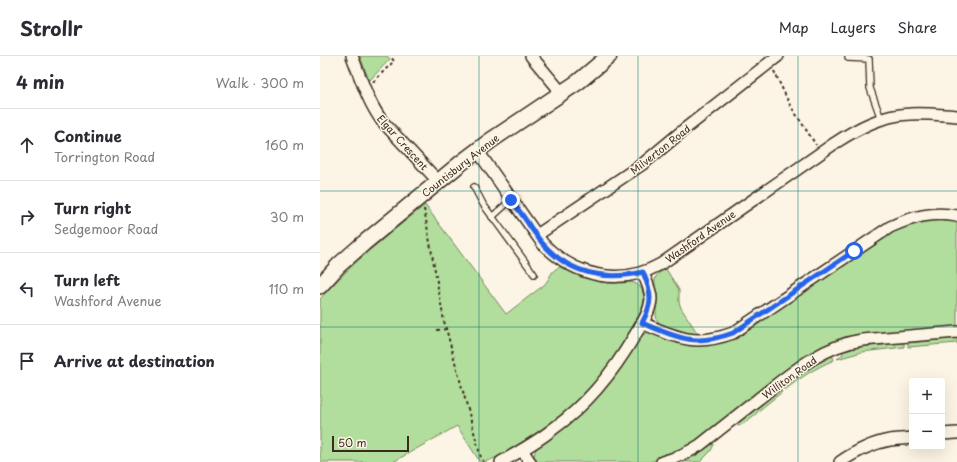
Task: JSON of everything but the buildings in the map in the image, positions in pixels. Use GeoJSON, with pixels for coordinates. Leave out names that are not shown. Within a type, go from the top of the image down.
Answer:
{"type":"FeatureCollection","features":[{"type":"Feature","properties":{"kind":"street","name":"Elgar Crescent"},"geometry":{"type":"LineString","coordinates":[[352,56],[365,90],[382,121],[438,181]]}},
{"type":"Feature","properties":{"kind":"street"},"geometry":{"type":"LineString","coordinates":[[531,56],[562,93]]}},
{"type":"Feature","properties":{"kind":"street","name":"Countisbury Avenue"},"geometry":{"type":"LineString","coordinates":[[320,286],[339,265],[438,181],[477,150],[587,75],[609,56]]}},
{"type":"Feature","properties":{"kind":"street","name":"Milverton Road"},"geometry":{"type":"LineString","coordinates":[[537,235],[644,163],[692,123],[774,59]]}},
{"type":"Feature","properties":{"kind":"street","name":"Washford Avenue"},"geometry":{"type":"LineString","coordinates":[[477,150],[543,244],[552,253],[578,269],[591,273],[608,276],[630,276],[661,264],[821,153],[852,132],[867,124],[881,119],[910,114],[957,116]]}},
{"type":"Feature","properties":{"kind":"street"},"geometry":{"type":"LineString","coordinates":[[642,323],[672,335],[694,341],[722,337],[733,333],[890,227],[905,220],[921,216],[938,214],[957,216]]}},
{"type":"Feature","properties":{"kind":"street"},"geometry":{"type":"LineString","coordinates":[[501,462],[555,429],[591,396],[606,379],[631,342],[650,306],[650,292],[643,272]]}},
{"type":"Feature","properties":{"kind":"street","name":"Williton Road"},"geometry":{"type":"LineString","coordinates":[[662,462],[689,452],[700,445],[789,375],[817,356],[839,346],[862,340],[957,332]]}},
{"type":"Feature","properties":{"kind":"street"},"geometry":{"type":"LineString","coordinates":[[945,434],[957,433]]}},
{"type":"Feature","properties":{"kind":"street"},"geometry":{"type":"LineString","coordinates":[[840,462],[861,450],[874,445],[889,440],[909,438]]}},
{"type":"Feature","properties":{"kind":"street"},"geometry":{"type":"LineString","coordinates":[[522,450],[530,462]]}},
{"type":"Feature","properties":{"kind":"lane"},"geometry":{"type":"LineString","coordinates":[[848,58],[869,59],[870,88],[881,119]]}},
{"type":"Feature","properties":{"kind":"lane"},"geometry":{"type":"LineString","coordinates":[[474,187],[483,204],[534,274]]}},
{"type":"Feature","properties":{"kind":"lane"},"geometry":{"type":"LineString","coordinates":[[492,217],[511,200]]}},
{"type":"Feature","properties":{"kind":"path"},"geometry":{"type":"LineString","coordinates":[[365,90],[394,61],[390,56]]}},
{"type":"Feature","properties":{"kind":"path"},"geometry":{"type":"LineString","coordinates":[[774,59],[790,105],[821,153]]}},
{"type":"Feature","properties":{"kind":"path"},"geometry":{"type":"LineString","coordinates":[[422,194],[447,329],[481,458],[484,462]]}},
{"type":"Feature","properties":{"kind":"path"},"geometry":{"type":"LineString","coordinates":[[437,330],[447,329]]}},
{"type":"Feature","properties":{"kind":"green space"},"geometry":{"type":"Polygon","coordinates":[[[360,56],[387,56],[390,59],[369,81],[360,56]]]}},
{"type":"Feature","properties":{"kind":"green space"},"geometry":{"type":"Polygon","coordinates":[[[425,205],[506,314],[544,285],[552,272],[560,267],[596,281],[609,283],[630,282],[637,284],[642,291],[643,296],[641,310],[612,359],[587,391],[549,424],[494,458],[480,462],[457,426],[393,462],[320,462],[320,299],[357,261],[425,205]]]}},
{"type":"Feature","properties":{"kind":"green space"},"geometry":{"type":"Polygon","coordinates":[[[934,218],[957,219],[957,328],[841,340],[678,454],[649,462],[535,462],[534,455],[538,444],[641,335],[649,332],[706,344],[900,226],[934,218]]]}},
{"type":"Feature","properties":{"kind":"green space"},"geometry":{"type":"Polygon","coordinates":[[[666,269],[679,290],[679,302],[681,308],[698,334],[674,330],[665,327],[658,322],[656,316],[657,297],[655,279],[658,274],[666,269]]]}},
{"type":"Feature","properties":{"kind":"green space"},"geometry":{"type":"Polygon","coordinates":[[[957,338],[957,343],[908,347],[908,343],[957,338]]]}},
{"type":"Feature","properties":{"kind":"green space"},"geometry":{"type":"Polygon","coordinates":[[[904,343],[904,347],[862,352],[837,359],[843,354],[842,351],[858,347],[904,343]]]}},
{"type":"Feature","properties":{"kind":"green space"},"geometry":{"type":"Polygon","coordinates":[[[831,356],[834,360],[820,366],[796,381],[785,390],[783,388],[808,369],[831,356]]]}},
{"type":"Feature","properties":{"kind":"green space"},"geometry":{"type":"Polygon","coordinates":[[[780,390],[782,392],[743,424],[738,426],[737,424],[780,390]]]}},
{"type":"Feature","properties":{"kind":"green space"},"geometry":{"type":"Polygon","coordinates":[[[713,444],[712,449],[700,462],[683,462],[713,444]]]}},
{"type":"Feature","properties":{"kind":"route"},"geometry":{"type":"LineString","coordinates":[[511,200],[543,244],[563,261],[578,269],[608,276],[630,276],[643,272],[651,298],[650,306],[642,323],[672,335],[694,341],[722,337],[733,333],[854,251]]}}]}
